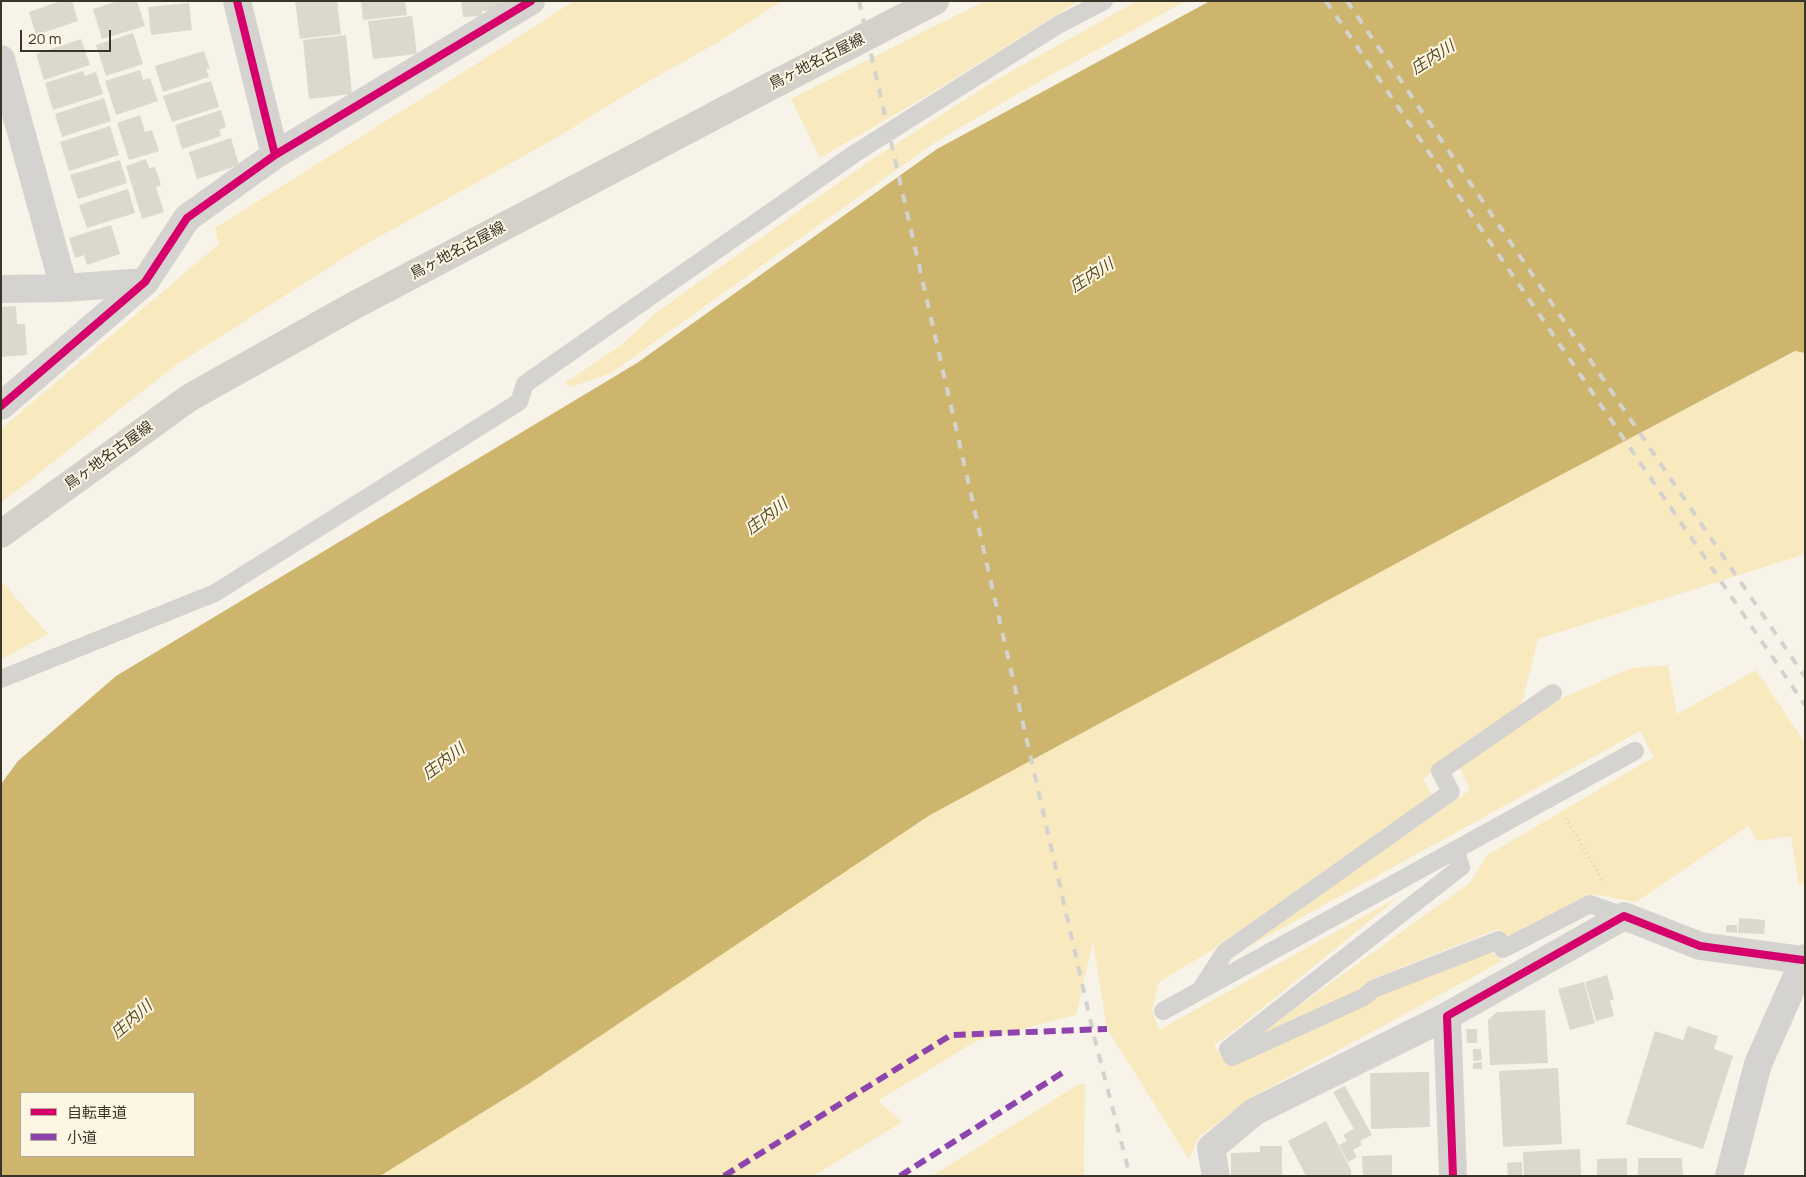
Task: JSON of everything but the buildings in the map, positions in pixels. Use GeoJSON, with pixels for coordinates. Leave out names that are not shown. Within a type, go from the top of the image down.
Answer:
{"type":"FeatureCollection","features":[{"type":"Feature","properties":{"kind":"main road","name":"鳥ヶ地名古屋線"},"geometry":{"type":"LineString","coordinates":[[1,534],[189,398],[353,306],[935,1]]}},
{"type":"Feature","properties":{"kind":"street"},"geometry":{"type":"LineString","coordinates":[[237,1],[275,155]]}},
{"type":"Feature","properties":{"kind":"street"},"geometry":{"type":"LineString","coordinates":[[1,406],[145,282],[187,218],[275,155],[531,1]]}},
{"type":"Feature","properties":{"kind":"street"},"geometry":{"type":"LineString","coordinates":[[1,59],[64,288]]}},
{"type":"Feature","properties":{"kind":"street"},"geometry":{"type":"LineString","coordinates":[[1,289],[64,288],[145,282]]}},
{"type":"Feature","properties":{"kind":"street"},"geometry":{"type":"LineString","coordinates":[[1216,1176],[1212,1148],[1254,1112],[1447,1016],[1624,916],[1700,946],[1804,959],[1758,1064],[1729,1176]]}},
{"type":"Feature","properties":{"kind":"street"},"geometry":{"type":"LineString","coordinates":[[1447,1016],[1453,1176]]}},
{"type":"Feature","properties":{"kind":"lane"},"geometry":{"type":"LineString","coordinates":[[1,678],[215,593],[519,402],[525,384],[854,154],[1058,25],[1104,1]]}},
{"type":"Feature","properties":{"kind":"lane"},"geometry":{"type":"LineString","coordinates":[[1199,991],[1225,952],[1451,792],[1440,771],[1553,693]]}},
{"type":"Feature","properties":{"kind":"lane"},"geometry":{"type":"LineString","coordinates":[[1164,1011],[1635,752]]}},
{"type":"Feature","properties":{"kind":"lane"},"geometry":{"type":"LineString","coordinates":[[1455,850],[1461,867],[1228,1049],[1232,1057],[1364,997],[1373,989],[1499,940],[1503,949],[1590,904],[1624,916]]}},
{"type":"Feature","properties":{"kind":"path"},"geometry":{"type":"LineString","coordinates":[[1562,811],[1624,916]]}},
{"type":"Feature","properties":{"kind":"shaded area"},"geometry":{"type":"Polygon","coordinates":[[[574,1],[782,1],[720,41],[637,88],[556,138],[361,247],[176,365],[1,503],[1,429],[219,244],[215,228],[574,1]]]}},
{"type":"Feature","properties":{"kind":"shaded area"},"geometry":{"type":"Polygon","coordinates":[[[986,1],[1079,1],[925,97],[820,158],[791,99],[986,1]]]}},
{"type":"Feature","properties":{"kind":"shaded area"},"geometry":{"type":"Polygon","coordinates":[[[1137,1],[1186,1],[1042,80],[937,141],[611,373],[571,387],[565,383],[620,346],[657,312],[865,164],[994,81],[1137,1]]]}},
{"type":"Feature","properties":{"kind":"shaded area"},"geometry":{"type":"Polygon","coordinates":[[[1796,351],[1805,353],[1805,554],[1538,639],[1522,703],[1423,779],[1432,795],[1209,952],[1159,982],[1152,1010],[1159,1030],[1400,896],[1234,1031],[1214,1045],[1228,1066],[1367,1004],[1375,995],[1491,951],[1502,961],[1252,1097],[1199,1137],[1189,1159],[1107,1029],[1093,942],[1076,1015],[976,1041],[878,1101],[902,1122],[813,1176],[380,1176],[530,1083],[930,815],[1525,494],[1796,351]]]}},
{"type":"Feature","properties":{"kind":"shaded area"},"geometry":{"type":"Polygon","coordinates":[[[1,581],[48,634],[4,658],[1,657],[1,581]]]}},
{"type":"Feature","properties":{"kind":"shaded area"},"geometry":{"type":"Polygon","coordinates":[[[1668,665],[1677,714],[1756,670],[1805,743],[1805,883],[1799,886],[1791,836],[1758,841],[1748,826],[1636,902],[1593,894],[1506,938],[1498,929],[1372,979],[1358,990],[1250,1041],[1471,882],[1486,856],[1654,757],[1640,731],[1237,953],[1470,790],[1460,768],[1557,700],[1632,668],[1668,665]]]}},
{"type":"Feature","properties":{"kind":"shaded area"},"geometry":{"type":"Polygon","coordinates":[[[1079,1084],[1085,1084],[1084,1176],[932,1176],[1079,1084]]]}},
{"type":"Feature","properties":{"kind":"water","name":"庄内川"},"geometry":{"type":"Polygon","coordinates":[[[1210,1],[1805,1],[1805,353],[1795,351],[1525,494],[930,815],[530,1083],[380,1176],[1,1176],[1,784],[18,761],[116,676],[637,363],[937,149],[1210,1]]]}},
{"type":"Feature","properties":{"kind":"railway"},"geometry":{"type":"LineString","coordinates":[[859,1],[1094,1036],[1130,1176]]}},
{"type":"Feature","properties":{"kind":"railway"},"geometry":{"type":"LineString","coordinates":[[1326,1],[1805,705]]}},
{"type":"Feature","properties":{"kind":"railway"},"geometry":{"type":"LineString","coordinates":[[1347,1],[1805,677]]}},
{"type":"Feature","properties":{"kind":"marked path"},"geometry":{"type":"LineString","coordinates":[[724,1176],[951,1035],[1107,1029]]}},
{"type":"Feature","properties":{"kind":"marked path"},"geometry":{"type":"LineString","coordinates":[[900,1176],[1062,1073]]}},
{"type":"Feature","properties":{"kind":"cycle path"},"geometry":{"type":"LineString","coordinates":[[237,1],[275,155],[531,1]]}},
{"type":"Feature","properties":{"kind":"cycle path"},"geometry":{"type":"LineString","coordinates":[[1,406],[145,282],[187,218],[275,155]]}},
{"type":"Feature","properties":{"kind":"cycle path"},"geometry":{"type":"LineString","coordinates":[[1453,1176],[1447,1016],[1624,916],[1700,946],[1803,960]]}}]}
